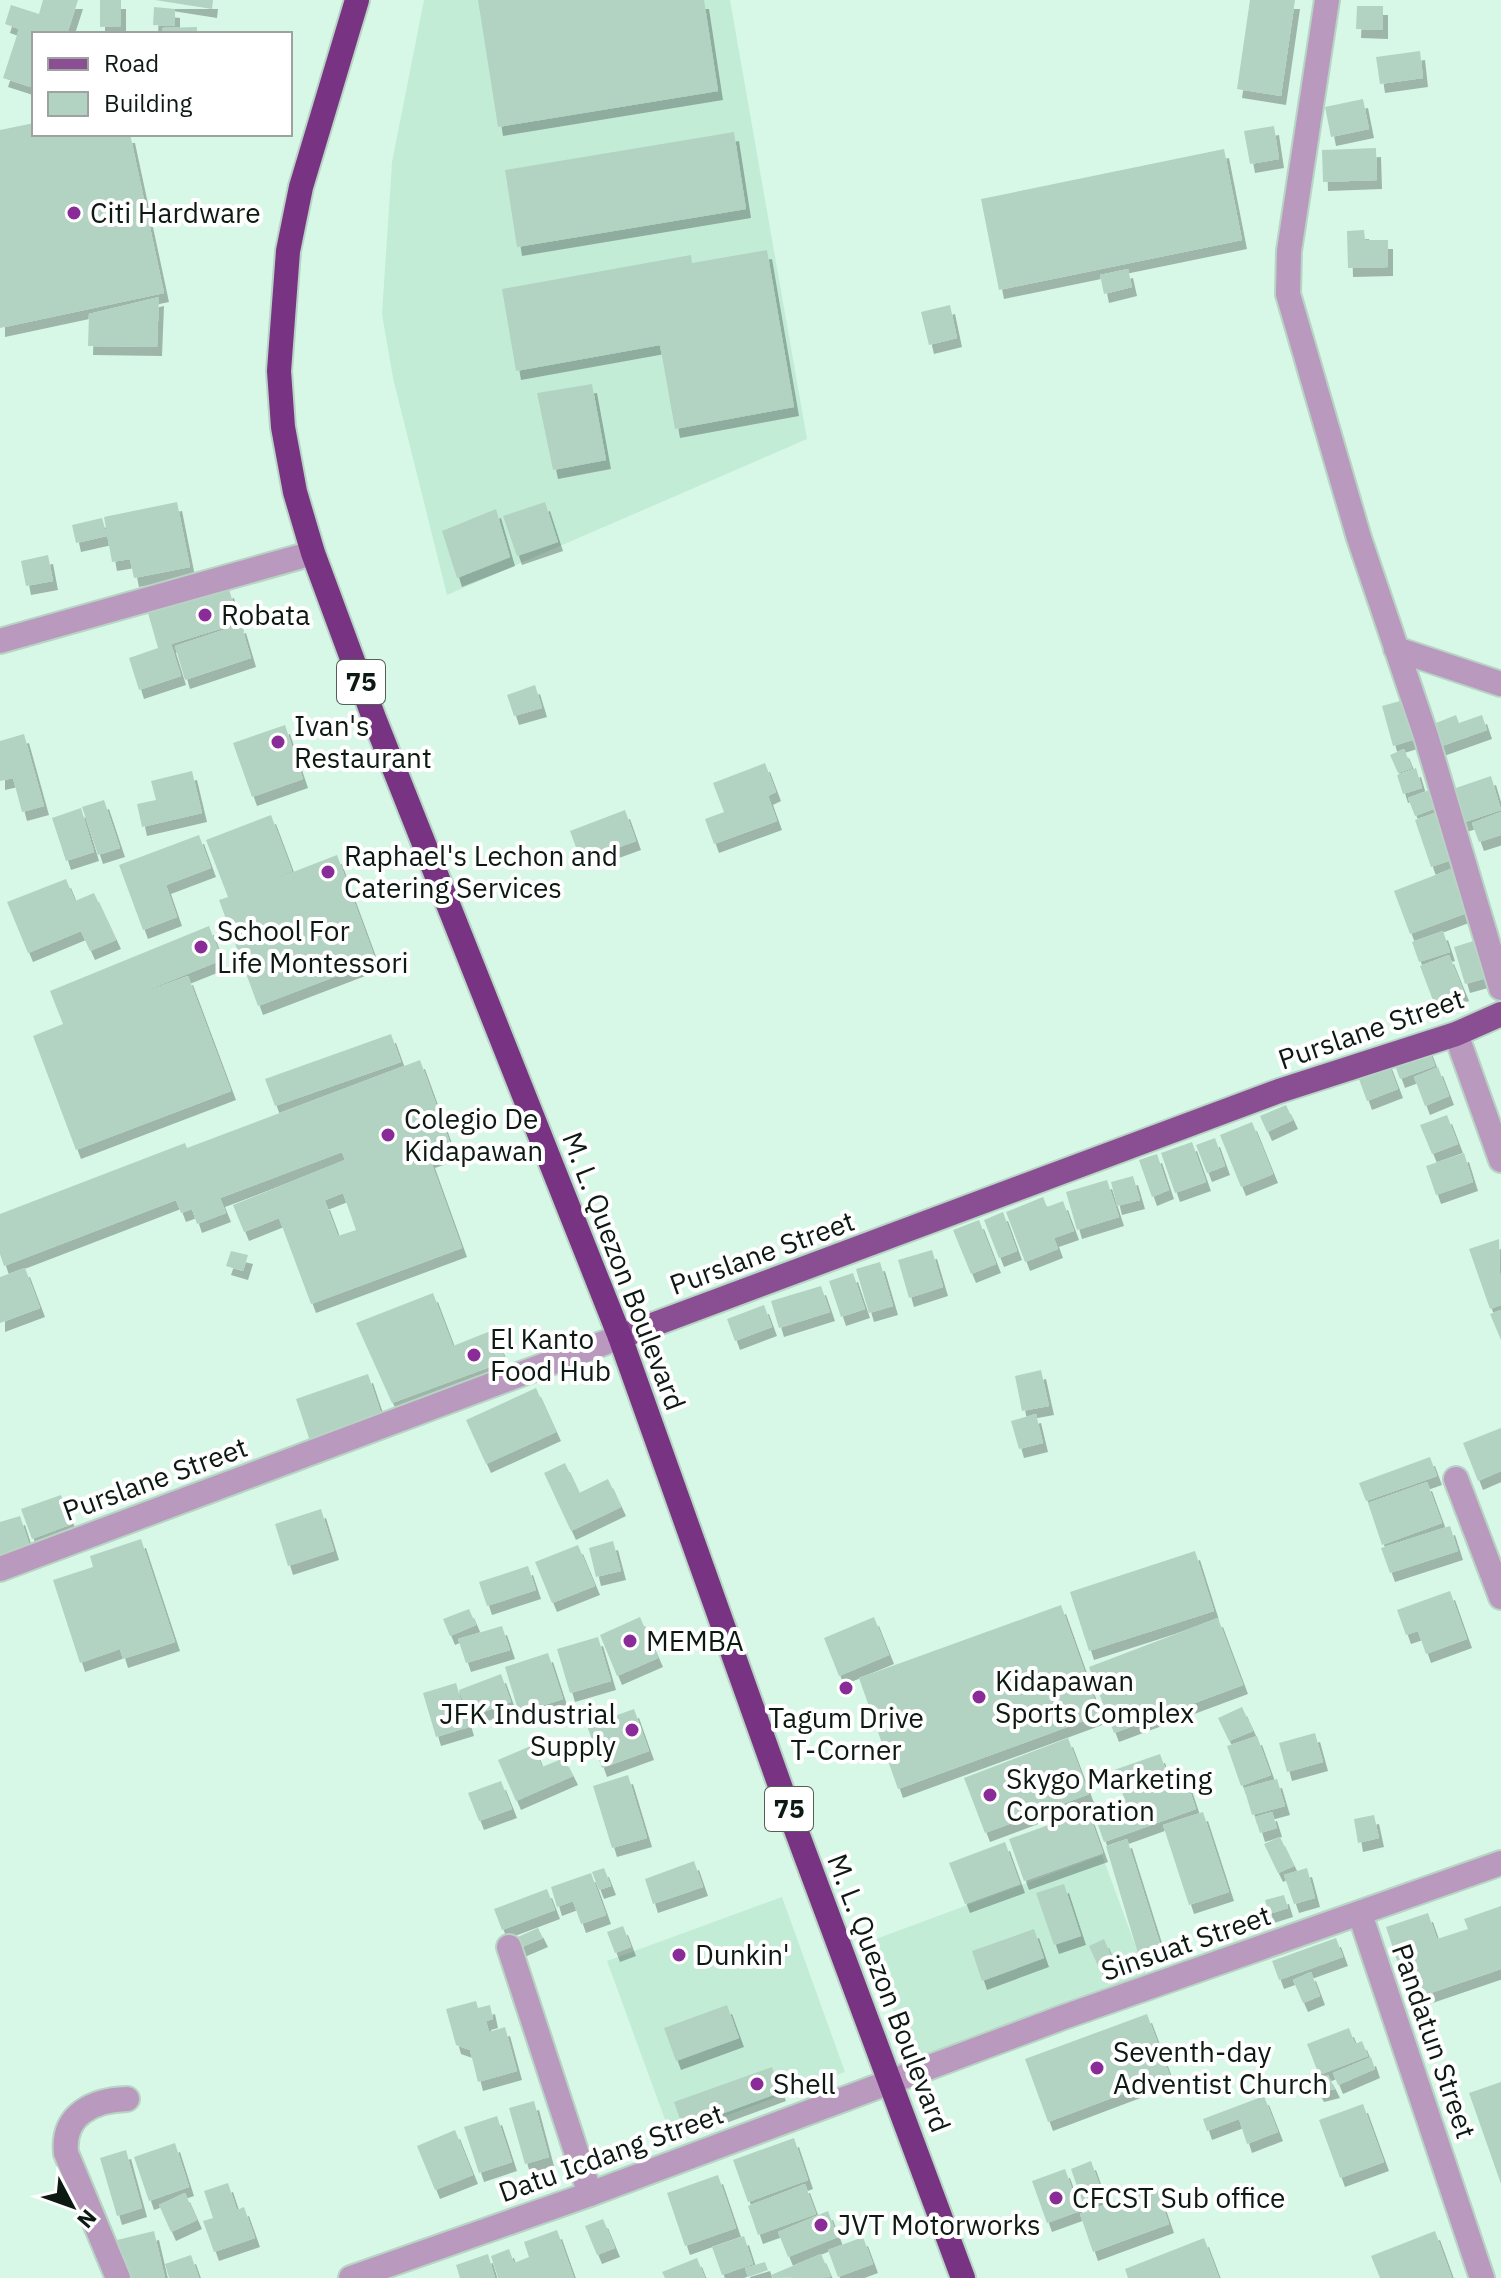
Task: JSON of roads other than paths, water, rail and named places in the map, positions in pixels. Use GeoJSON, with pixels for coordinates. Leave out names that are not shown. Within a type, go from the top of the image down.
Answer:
{"type":"FeatureCollection","features":[{"type":"Feature","properties":{"kind":"highway","name":"M. L. Quezon Boulevard"},"geometry":{"type":"LineString","coordinates":[[357,0],[301,187],[281,311],[279,371],[283,427],[295,492],[313,553],[374,718],[620,1337],[799,1838],[963,2278]]}},
{"type":"Feature","properties":{"kind":"main road","name":"Purslane Street"},"geometry":{"type":"LineString","coordinates":[[620,1337],[1279,1091],[1456,1034],[1501,1014]]}},
{"type":"Feature","properties":{"kind":"street"},"geometry":{"type":"LineString","coordinates":[[1327,0],[1289,251],[1288,294],[1359,538],[1501,988]]}},
{"type":"Feature","properties":{"kind":"street"},"geometry":{"type":"LineString","coordinates":[[0,641],[313,553]]}},
{"type":"Feature","properties":{"kind":"street"},"geometry":{"type":"LineString","coordinates":[[1396,649],[1501,684]]}},
{"type":"Feature","properties":{"kind":"street"},"geometry":{"type":"LineString","coordinates":[[1456,1034],[1501,1160]]}},
{"type":"Feature","properties":{"kind":"street","name":"Purslane Street"},"geometry":{"type":"LineString","coordinates":[[0,1569],[620,1337]]}},
{"type":"Feature","properties":{"kind":"street"},"geometry":{"type":"LineString","coordinates":[[1456,1479],[1501,1597]]}},
{"type":"Feature","properties":{"kind":"street","name":"Sinsuat Street"},"geometry":{"type":"LineString","coordinates":[[891,2080],[1501,1863]]}},
{"type":"Feature","properties":{"kind":"street","name":"Pandatun Street"},"geometry":{"type":"LineString","coordinates":[[1360,1914],[1482,2278]]}},
{"type":"Feature","properties":{"kind":"street"},"geometry":{"type":"LineString","coordinates":[[509,1947],[590,2194]]}},
{"type":"Feature","properties":{"kind":"street","name":"Datu Icdang Street"},"geometry":{"type":"LineString","coordinates":[[351,2278],[417,2268],[590,2194],[891,2080]]}},
{"type":"Feature","properties":{"kind":"street"},"geometry":{"type":"LineString","coordinates":[[118,2278],[66,2153],[65,2140],[68,2130],[87,2106],[104,2100],[127,2099]]}},
{"type":"Feature","properties":{"kind":"place","name":"Citi Hardware"},"geometry":{"type":"Point","coordinates":[74,213]}},
{"type":"Feature","properties":{"kind":"place","name":"Robata"},"geometry":{"type":"Point","coordinates":[205,615]}},
{"type":"Feature","properties":{"kind":"place","name":"Ivan's Restaurant"},"geometry":{"type":"Point","coordinates":[278,742]}},
{"type":"Feature","properties":{"kind":"place","name":"Raphael's Lechon and Catering Services"},"geometry":{"type":"Point","coordinates":[328,872]}},
{"type":"Feature","properties":{"kind":"place","name":"School For Life Montessori"},"geometry":{"type":"Point","coordinates":[201,947]}},
{"type":"Feature","properties":{"kind":"place","name":"Colegio De Kidapawan"},"geometry":{"type":"Point","coordinates":[388,1135]}},
{"type":"Feature","properties":{"kind":"place","name":"El Kanto Food Hub"},"geometry":{"type":"Point","coordinates":[474,1355]}},
{"type":"Feature","properties":{"kind":"place","name":"MEMBA"},"geometry":{"type":"Point","coordinates":[630,1641]}},
{"type":"Feature","properties":{"kind":"place","name":"Tagum Drive T-Corner"},"geometry":{"type":"Point","coordinates":[846,1688]}},
{"type":"Feature","properties":{"kind":"place","name":"Kidapawan Sports Complex"},"geometry":{"type":"Point","coordinates":[979,1697]}},
{"type":"Feature","properties":{"kind":"place","name":"JFK Industrial Supply"},"geometry":{"type":"Point","coordinates":[632,1730]}},
{"type":"Feature","properties":{"kind":"place","name":"Skygo Marketing Corporation"},"geometry":{"type":"Point","coordinates":[990,1795]}},
{"type":"Feature","properties":{"kind":"place","name":"Dunkin'"},"geometry":{"type":"Point","coordinates":[679,1955]}},
{"type":"Feature","properties":{"kind":"place","name":"Seventh-day Adventist Church"},"geometry":{"type":"Point","coordinates":[1097,2068]}},
{"type":"Feature","properties":{"kind":"place","name":"Shell"},"geometry":{"type":"Point","coordinates":[757,2084]}},
{"type":"Feature","properties":{"kind":"place","name":"CFCST Sub office"},"geometry":{"type":"Point","coordinates":[1056,2198]}},
{"type":"Feature","properties":{"kind":"place","name":"JVT Motorworks"},"geometry":{"type":"Point","coordinates":[821,2225]}}]}
